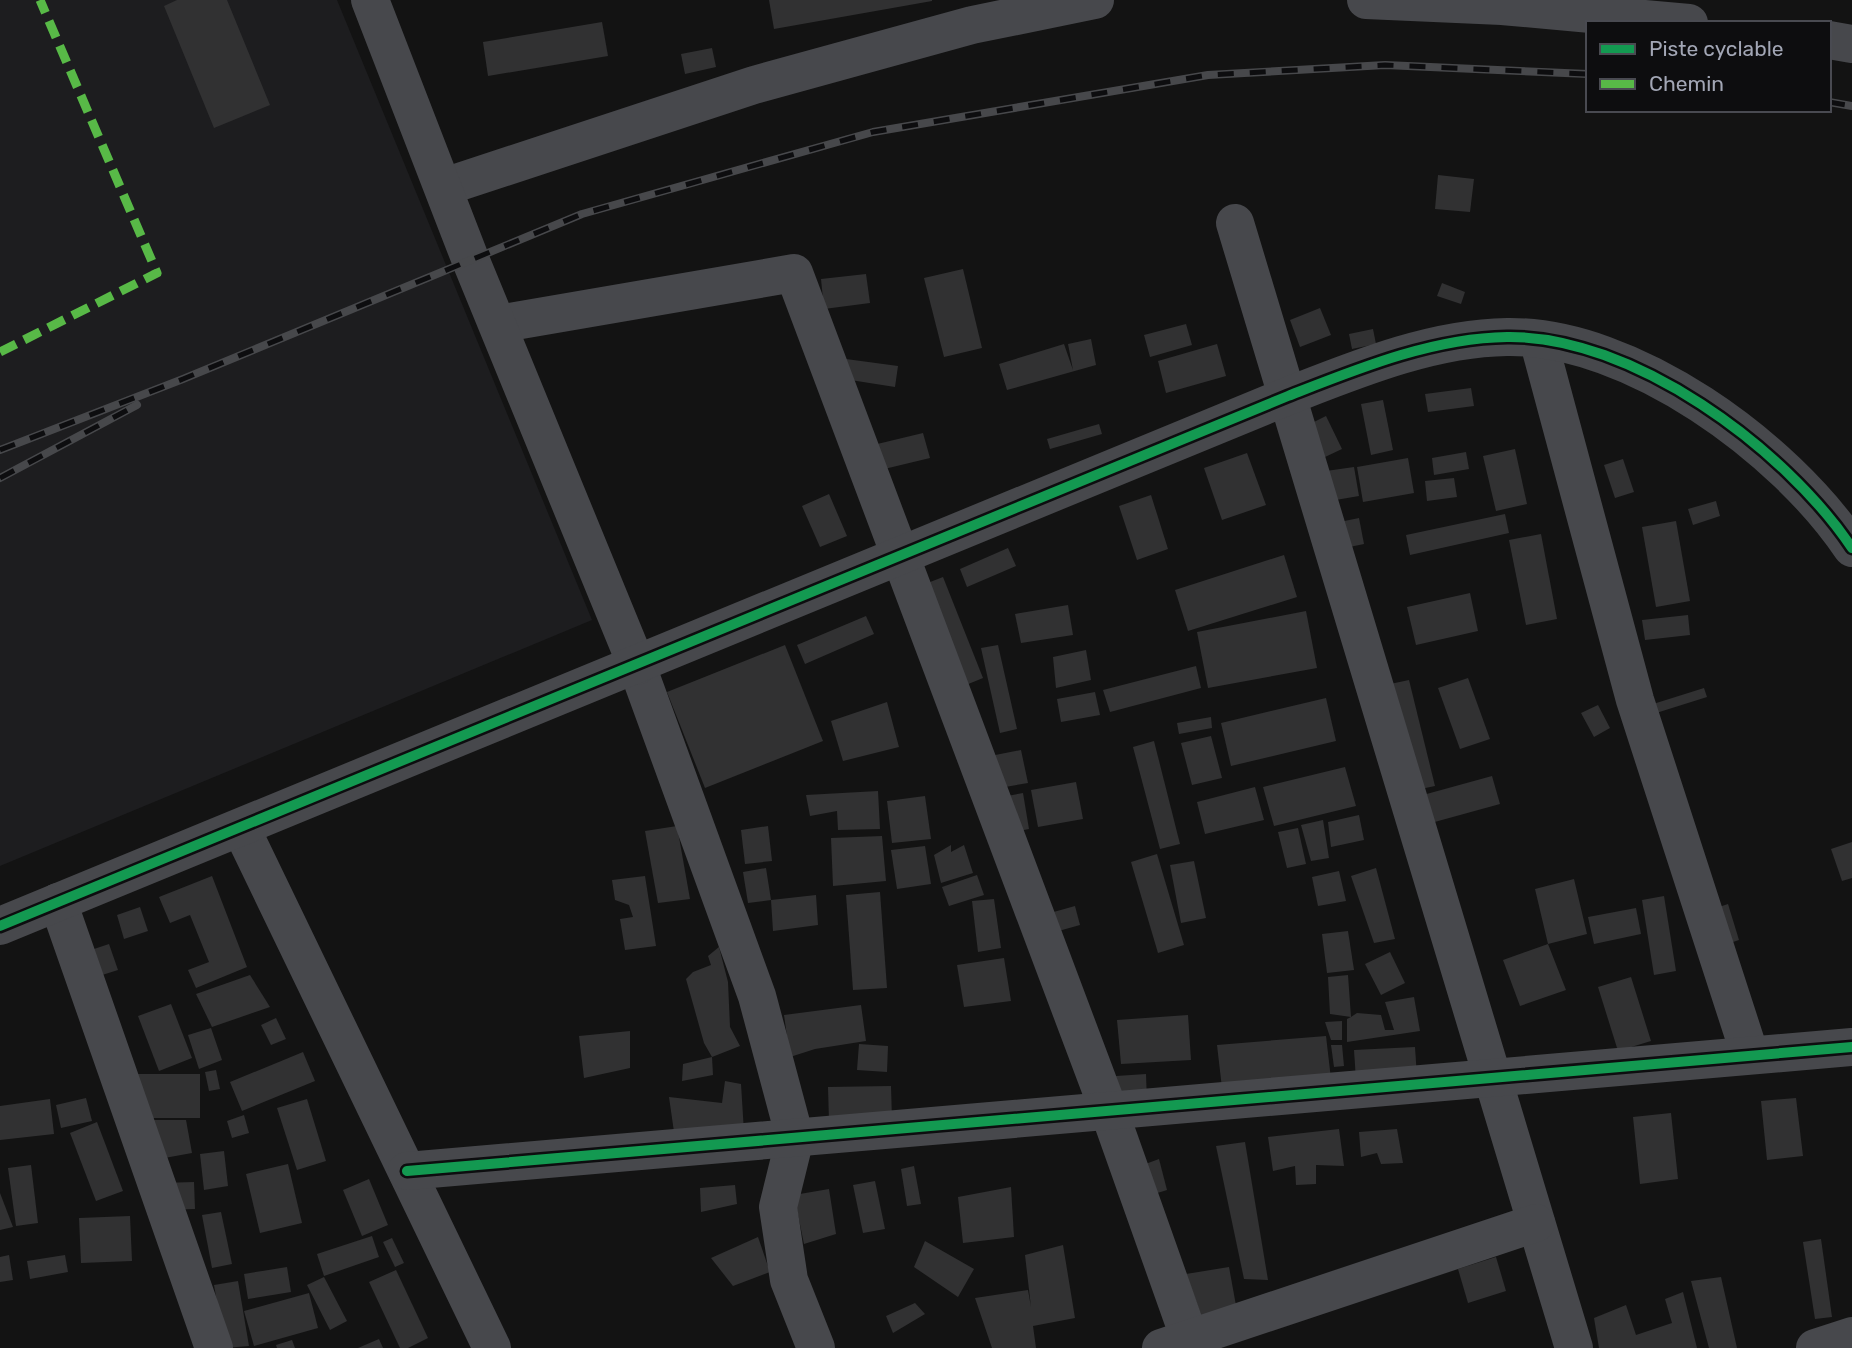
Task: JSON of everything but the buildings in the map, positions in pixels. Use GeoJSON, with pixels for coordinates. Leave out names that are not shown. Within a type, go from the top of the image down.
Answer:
{"type":"FeatureCollection","features":[{"type":"Feature","properties":{"kind":"street"},"geometry":{"type":"LineString","coordinates":[[370,0],[637,666],[757,996],[795,1138],[778,1206],[789,1280],[816,1348]]}},
{"type":"Feature","properties":{"kind":"street"},"geometry":{"type":"LineString","coordinates":[[444,187],[792,74],[972,25],[1096,0]]}},
{"type":"Feature","properties":{"kind":"street"},"geometry":{"type":"LineString","coordinates":[[1366,0],[1502,3],[1670,21]]}},
{"type":"Feature","properties":{"kind":"street"},"geometry":{"type":"LineString","coordinates":[[1831,40],[1852,44]]}},
{"type":"Feature","properties":{"kind":"street"},"geometry":{"type":"LineString","coordinates":[[1236,223],[1574,1348]]}},
{"type":"Feature","properties":{"kind":"street"},"geometry":{"type":"LineString","coordinates":[[498,324],[794,273],[1109,1111],[1181,1345],[1536,1223]]}},
{"type":"Feature","properties":{"kind":"street"},"geometry":{"type":"LineString","coordinates":[[0,926],[1288,396],[1354,370],[1445,345],[1506,337],[1538,339],[1625,362],[1728,423],[1768,452],[1820,505],[1852,548]]}},
{"type":"Feature","properties":{"kind":"street"},"geometry":{"type":"LineString","coordinates":[[1538,339],[1636,700],[1750,1055]]}},
{"type":"Feature","properties":{"kind":"street"},"geometry":{"type":"LineString","coordinates":[[241,828],[492,1348]]}},
{"type":"Feature","properties":{"kind":"street"},"geometry":{"type":"LineString","coordinates":[[58,902],[214,1348]]}},
{"type":"Feature","properties":{"kind":"street"},"geometry":{"type":"LineString","coordinates":[[407,1171],[1852,1047]]}},
{"type":"Feature","properties":{"kind":"street"},"geometry":{"type":"LineString","coordinates":[[1815,1348],[1852,1336]]}},
{"type":"Feature","properties":{"kind":"shaded area"},"geometry":{"type":"Polygon","coordinates":[[[0,0],[337,0],[592,620],[0,866],[0,0]]]}},
{"type":"Feature","properties":{"kind":"railway"},"geometry":{"type":"LineString","coordinates":[[0,450],[183,379],[582,214],[873,132],[1208,75],[1385,65],[1586,74]]}},
{"type":"Feature","properties":{"kind":"railway"},"geometry":{"type":"LineString","coordinates":[[1831,102],[1852,106]]}},
{"type":"Feature","properties":{"kind":"railway"},"geometry":{"type":"LineString","coordinates":[[0,478],[137,405]]}},
{"type":"Feature","properties":{"kind":"marked path"},"geometry":{"type":"LineString","coordinates":[[0,352],[157,273],[40,0]]}},
{"type":"Feature","properties":{"kind":"cycle path"},"geometry":{"type":"LineString","coordinates":[[0,926],[1288,396],[1395,357],[1451,343],[1507,337],[1555,341],[1604,355],[1653,377],[1701,404],[1746,437],[1823,510],[1852,548]]}},
{"type":"Feature","properties":{"kind":"cycle path"},"geometry":{"type":"LineString","coordinates":[[407,1171],[1852,1047]]}}]}
